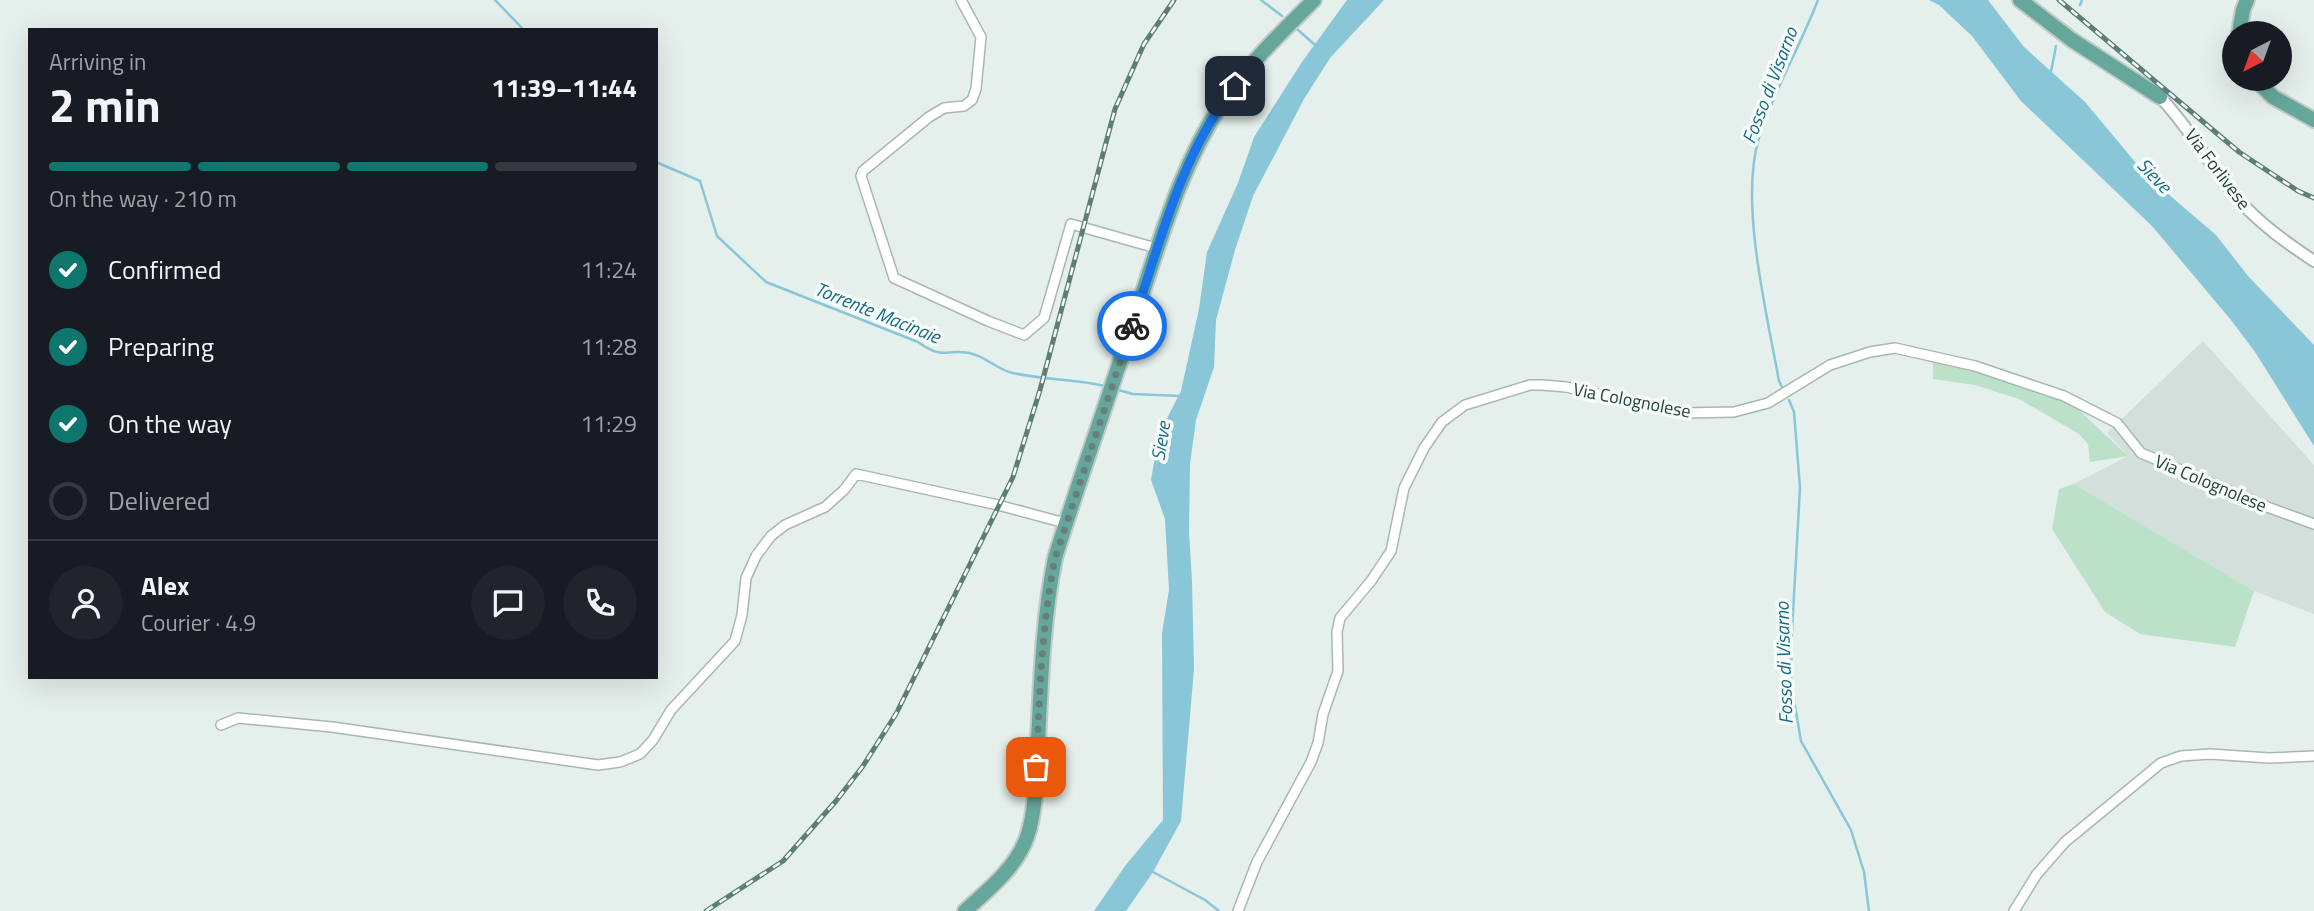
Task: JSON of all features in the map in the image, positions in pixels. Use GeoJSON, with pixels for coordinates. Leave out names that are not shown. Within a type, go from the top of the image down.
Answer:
{"type":"FeatureCollection","features":[{"type":"Feature","properties":{"kind":"main road"},"geometry":{"type":"LineString","coordinates":[[965,911],[1003,875],[1026,838],[1034,791],[1049,589],[1055,558],[1156,248],[1184,172],[1223,102],[1248,70],[1314,0]]}},
{"type":"Feature","properties":{"kind":"main road"},"geometry":{"type":"LineString","coordinates":[[2020,0],[2072,40],[2160,97]]}},
{"type":"Feature","properties":{"kind":"main road"},"geometry":{"type":"LineString","coordinates":[[2241,21],[2247,0]]}},
{"type":"Feature","properties":{"kind":"main road"},"geometry":{"type":"LineString","coordinates":[[2267,91],[2314,120]]}},
{"type":"Feature","properties":{"kind":"street"},"geometry":{"type":"LineString","coordinates":[[961,0],[981,37],[972,100],[964,106],[944,108],[929,117],[861,176],[894,278],[1024,335],[1044,318],[1070,224],[1156,248]]}},
{"type":"Feature","properties":{"kind":"street","name":"Via Forlivese"},"geometry":{"type":"LineString","coordinates":[[2160,97],[2179,116],[2238,199],[2270,229],[2314,261]]}},
{"type":"Feature","properties":{"kind":"street","name":"Via Colognolese"},"geometry":{"type":"LineString","coordinates":[[1238,911],[1257,862],[1311,762],[1318,743],[1323,714],[1338,671],[1337,632],[1340,618],[1371,581],[1391,551],[1404,488],[1424,448],[1442,422],[1465,405],[1530,385],[1542,385],[1566,387],[1684,413],[1734,412],[1768,403],[1830,365],[1870,352],[1895,348],[1975,366],[2064,396],[2118,423],[2141,453],[2314,524]]}},
{"type":"Feature","properties":{"kind":"street"},"geometry":{"type":"LineString","coordinates":[[221,725],[238,718],[332,727],[597,765],[620,762],[640,754],[653,740],[671,710],[735,641],[746,578],[756,556],[771,536],[785,525],[825,507],[845,489],[856,474],[998,505],[1065,523]]}},
{"type":"Feature","properties":{"kind":"street"},"geometry":{"type":"LineString","coordinates":[[2014,911],[2037,874],[2064,842],[2161,763],[2181,756],[2210,754],[2269,758],[2314,756]]}},
{"type":"Feature","properties":{"kind":"shaded area"},"geometry":{"type":"Polygon","coordinates":[[[2203,341],[2314,465],[2314,614],[2254,591],[2074,484],[2128,456],[2107,433],[2203,341]]]}},
{"type":"Feature","properties":{"kind":"green space"},"geometry":{"type":"Polygon","coordinates":[[[1933,356],[2064,396],[2128,456],[2090,462],[2088,444],[2079,434],[2019,399],[1975,385],[1933,379],[1933,356]]]}},
{"type":"Feature","properties":{"kind":"green space"},"geometry":{"type":"Polygon","coordinates":[[[2074,484],[2254,591],[2235,647],[2140,634],[2105,612],[2052,529],[2059,489],[2074,484]]]}},
{"type":"Feature","properties":{"kind":"water","name":"Sieve"},"geometry":{"type":"Polygon","coordinates":[[[1347,0],[1384,0],[1330,58],[1304,99],[1253,196],[1216,320],[1214,367],[1196,420],[1190,464],[1189,532],[1194,669],[1181,821],[1153,872],[1126,911],[1094,911],[1125,866],[1163,820],[1162,633],[1169,590],[1165,519],[1151,480],[1159,434],[1181,391],[1199,309],[1207,252],[1238,183],[1254,137],[1302,62],[1347,0]]]}},
{"type":"Feature","properties":{"kind":"water","name":"Sieve"},"geometry":{"type":"Polygon","coordinates":[[[1929,0],[1988,0],[2024,47],[2085,102],[2146,175],[2216,235],[2248,276],[2314,345],[2314,446],[2255,352],[2152,226],[2021,101],[1972,36],[1939,5],[1929,0]]]}},
{"type":"Feature","properties":{"kind":"waterway","name":"Torrente Macinaie"},"geometry":{"type":"LineString","coordinates":[[495,0],[522,28]]}},
{"type":"Feature","properties":{"kind":"waterway"},"geometry":{"type":"LineString","coordinates":[[1261,0],[1282,16]]}},
{"type":"Feature","properties":{"kind":"waterway","name":"Fosso di Visarno"},"geometry":{"type":"LineString","coordinates":[[1783,389],[1779,381],[1757,258],[1752,194],[1754,164],[1765,120],[1818,0]]}},
{"type":"Feature","properties":{"kind":"waterway"},"geometry":{"type":"LineString","coordinates":[[2080,5],[2082,0]]}},
{"type":"Feature","properties":{"kind":"waterway"},"geometry":{"type":"LineString","coordinates":[[1297,29],[1315,45]]}},
{"type":"Feature","properties":{"kind":"waterway"},"geometry":{"type":"LineString","coordinates":[[2051,72],[2056,46]]}},
{"type":"Feature","properties":{"kind":"waterway","name":"Torrente Macinaie"},"geometry":{"type":"LineString","coordinates":[[658,163],[700,181],[717,236],[766,282],[918,342],[933,351],[969,353],[1013,373],[1105,386]]}},
{"type":"Feature","properties":{"kind":"waterway","name":"Torrente Macinaie"},"geometry":{"type":"LineString","coordinates":[[1115,389],[1133,394],[1181,396]]}},
{"type":"Feature","properties":{"kind":"waterway","name":"Fosso di Visarno"},"geometry":{"type":"LineString","coordinates":[[1789,400],[1794,412],[1800,488],[1792,631],[1791,678],[1795,706],[1801,741],[1851,830],[1864,872],[1869,911]]}},
{"type":"Feature","properties":{"kind":"waterway"},"geometry":{"type":"LineString","coordinates":[[1153,872],[1205,900],[1219,911]]}},
{"type":"Feature","properties":{"kind":"railway"},"geometry":{"type":"LineString","coordinates":[[706,911],[783,861],[863,766],[896,714],[1013,477],[1040,390],[1115,109],[1144,44],[1174,0]]}},
{"type":"Feature","properties":{"kind":"railway"},"geometry":{"type":"LineString","coordinates":[[2059,0],[2239,152],[2298,191],[2314,198]]}},
{"type":"Feature","properties":{"kind":"way so far"},"geometry":{"type":"LineString","coordinates":[[1036,767],[1044,644],[1055,558],[1132,326]]}},
{"type":"Feature","properties":{"kind":"route"},"geometry":{"type":"LineString","coordinates":[[1132,326],[1156,248],[1184,172],[1198,143],[1235,86]]}}]}
